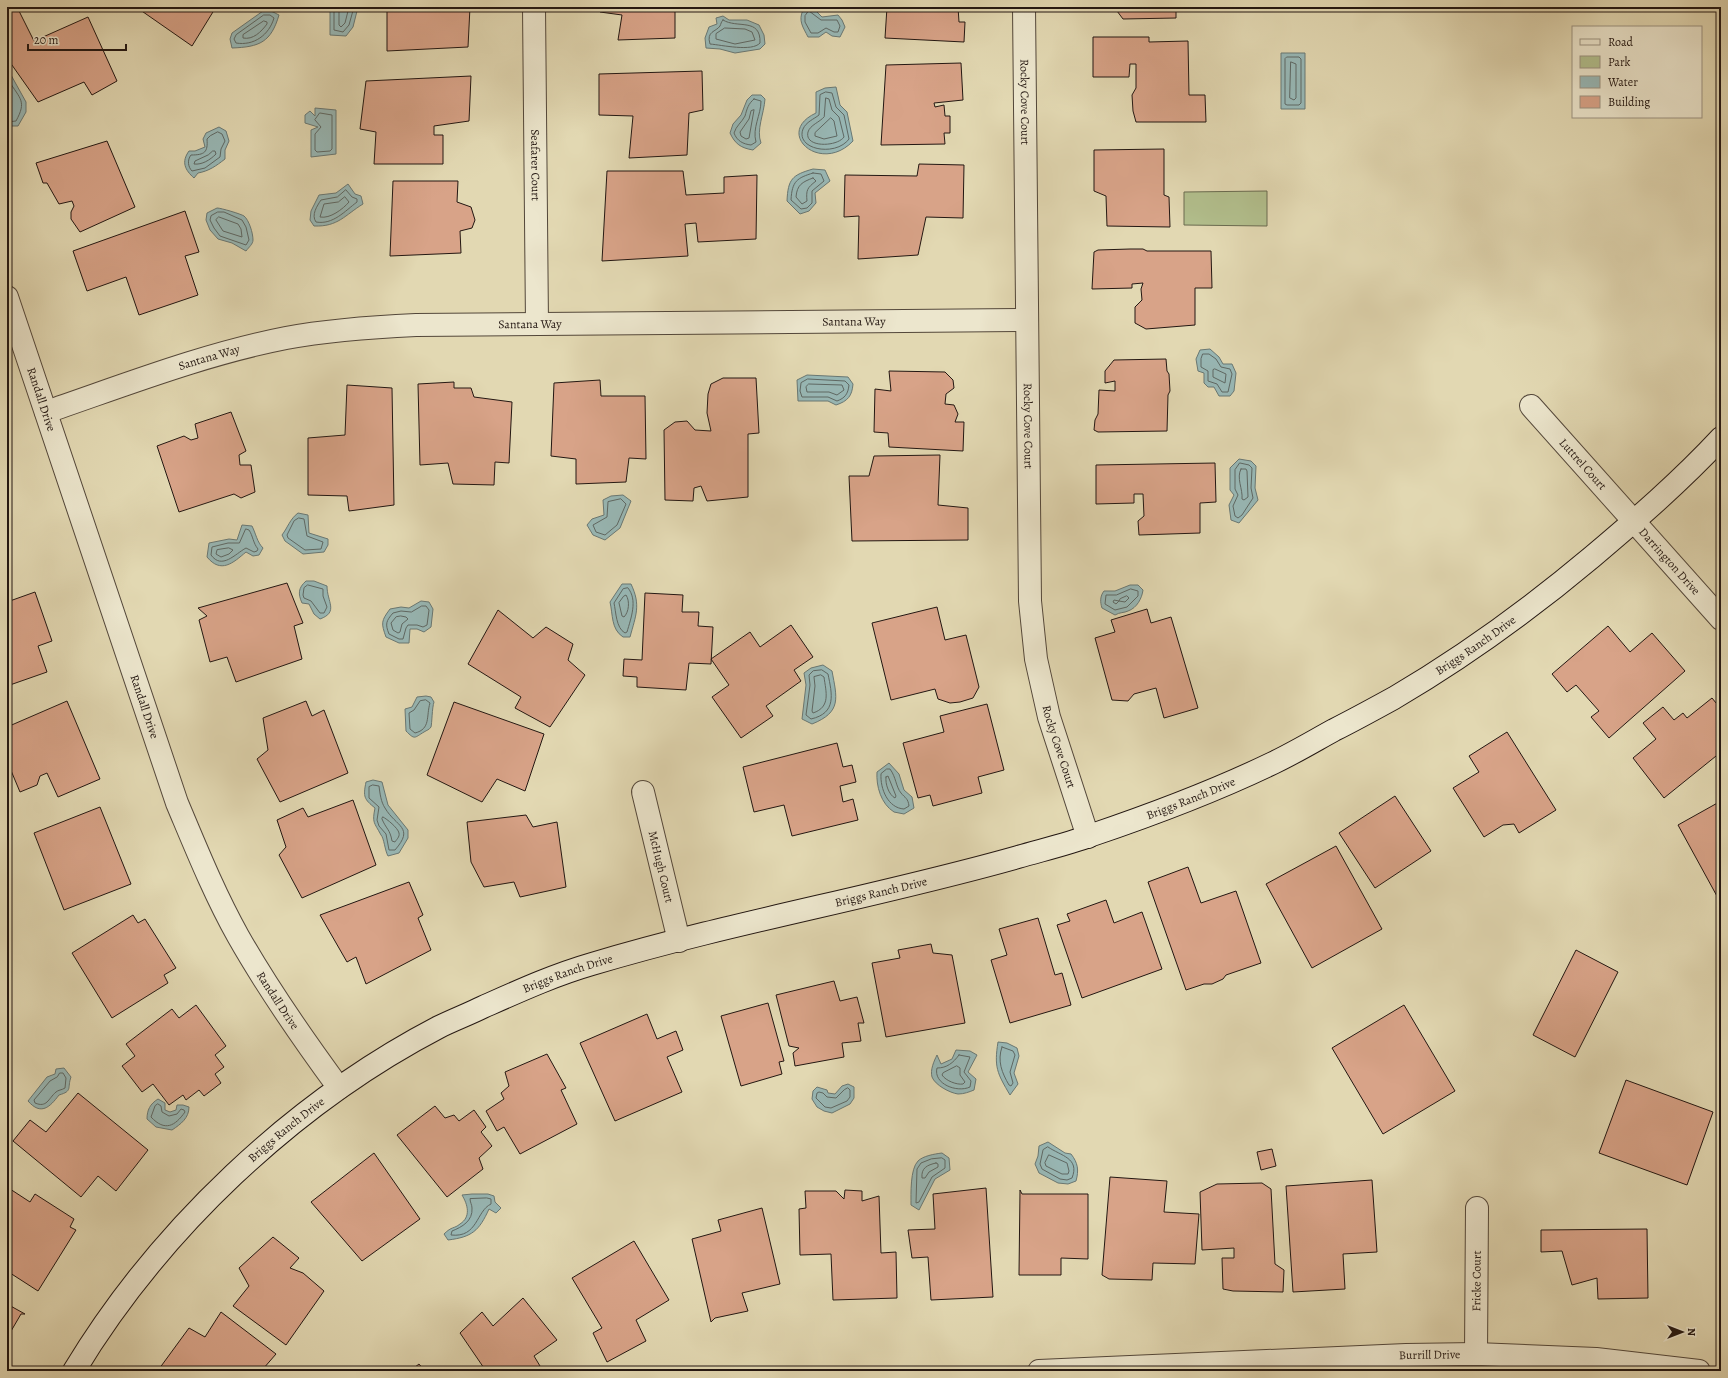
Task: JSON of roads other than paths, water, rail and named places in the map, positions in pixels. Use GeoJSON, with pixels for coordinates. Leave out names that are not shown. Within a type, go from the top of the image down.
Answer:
{"type":"FeatureCollection","features":[{"type":"Feature","properties":{"kind":"street","name":"Seafarer Court"},"geometry":{"type":"LineString","coordinates":[[534,7],[537,324]]}},
{"type":"Feature","properties":{"kind":"street","name":"Rocky Cove Court"},"geometry":{"type":"LineString","coordinates":[[1024,7],[1030,601],[1036,660],[1049,717],[1088,837]]}},
{"type":"Feature","properties":{"kind":"street","name":"Randall Drive"},"geometry":{"type":"LineString","coordinates":[[7,297],[177,803],[205,870],[237,935],[274,997],[339,1088]]}},
{"type":"Feature","properties":{"kind":"street","name":"Santana Way"},"geometry":{"type":"LineString","coordinates":[[46,412],[211,356],[286,338],[364,328],[416,325],[1027,320]]}},
{"type":"Feature","properties":{"kind":"street","name":"Luttrel Court"},"geometry":{"type":"LineString","coordinates":[[1531,406],[1635,522]]}},
{"type":"Feature","properties":{"kind":"street","name":"Briggs Ranch Drive"},"geometry":{"type":"LineString","coordinates":[[74,1371],[113,1312],[148,1266],[196,1212],[266,1145],[339,1088],[383,1059],[440,1027],[528,986],[590,964],[965,872],[1088,837],[1172,806],[1273,763],[1393,698],[1462,655],[1550,592],[1635,522],[1721,438]]}},
{"type":"Feature","properties":{"kind":"street","name":"Darrington Drive"},"geometry":{"type":"LineString","coordinates":[[1635,522],[1721,619]]}},
{"type":"Feature","properties":{"kind":"street","name":"McHugh Court"},"geometry":{"type":"LineString","coordinates":[[643,792],[680,941]]}},
{"type":"Feature","properties":{"kind":"street","name":"Fricke Court"},"geometry":{"type":"LineString","coordinates":[[1476,1354],[1477,1208]]}},
{"type":"Feature","properties":{"kind":"street","name":"Burrill Drive"},"geometry":{"type":"LineString","coordinates":[[1039,1371],[1398,1355],[1476,1354],[1596,1359],[1699,1371]]}},
{"type":"Feature","properties":{"kind":"water"},"geometry":{"type":"Polygon","coordinates":[[[330,7],[358,7],[353,27],[346,36],[330,35],[330,7]]]}},
{"type":"Feature","properties":{"kind":"water"},"geometry":{"type":"Polygon","coordinates":[[[812,7],[822,17],[838,15],[845,27],[840,37],[832,36],[826,32],[819,37],[808,37],[802,24],[801,17],[803,10],[812,7]]]}},
{"type":"Feature","properties":{"kind":"water"},"geometry":{"type":"Polygon","coordinates":[[[263,11],[271,11],[279,15],[276,24],[268,37],[257,44],[232,48],[230,39],[232,33],[263,11]]]}},
{"type":"Feature","properties":{"kind":"water"},"geometry":{"type":"Polygon","coordinates":[[[723,16],[729,20],[747,20],[759,25],[764,35],[765,44],[760,49],[735,53],[720,49],[706,48],[705,38],[709,27],[717,24],[716,18],[723,16]]]}},
{"type":"Feature","properties":{"kind":"water"},"geometry":{"type":"Polygon","coordinates":[[[1281,53],[1305,53],[1305,109],[1281,109],[1281,53]]]}},
{"type":"Feature","properties":{"kind":"water"},"geometry":{"type":"Polygon","coordinates":[[[11,75],[26,102],[26,112],[18,126],[7,126],[7,76],[11,75]]]}},
{"type":"Feature","properties":{"kind":"water"},"geometry":{"type":"Polygon","coordinates":[[[836,87],[840,105],[847,112],[853,141],[840,150],[828,154],[816,152],[806,147],[800,140],[799,131],[804,121],[816,113],[816,92],[825,88],[836,87]]]}},
{"type":"Feature","properties":{"kind":"water"},"geometry":{"type":"Polygon","coordinates":[[[752,95],[761,95],[765,99],[759,133],[761,143],[753,150],[739,145],[730,133],[733,124],[741,115],[747,100],[752,95]]]}},
{"type":"Feature","properties":{"kind":"water"},"geometry":{"type":"Polygon","coordinates":[[[315,108],[336,110],[336,154],[311,157],[311,130],[318,127],[305,123],[305,115],[310,111],[315,116],[315,108]]]}},
{"type":"Feature","properties":{"kind":"water"},"geometry":{"type":"Polygon","coordinates":[[[219,127],[226,131],[229,141],[225,150],[225,159],[212,168],[198,173],[194,178],[186,169],[185,159],[189,151],[195,151],[205,147],[203,139],[206,133],[219,127]]]}},
{"type":"Feature","properties":{"kind":"water"},"geometry":{"type":"Polygon","coordinates":[[[813,169],[825,170],[830,181],[815,193],[816,203],[809,211],[800,214],[787,201],[790,183],[792,179],[800,173],[813,169]]]}},
{"type":"Feature","properties":{"kind":"water"},"geometry":{"type":"Polygon","coordinates":[[[348,184],[355,194],[361,196],[363,204],[341,220],[329,225],[314,226],[310,220],[311,211],[319,195],[336,193],[348,184]]]}},
{"type":"Feature","properties":{"kind":"water"},"geometry":{"type":"Polygon","coordinates":[[[217,208],[239,214],[248,220],[253,241],[246,251],[232,243],[218,239],[210,230],[206,220],[207,213],[217,208]]]}},
{"type":"Feature","properties":{"kind":"water"},"geometry":{"type":"Polygon","coordinates":[[[1210,349],[1219,357],[1223,364],[1232,364],[1236,373],[1234,391],[1230,396],[1219,396],[1214,387],[1208,387],[1204,383],[1204,373],[1198,371],[1196,359],[1200,350],[1210,349]]]}},
{"type":"Feature","properties":{"kind":"water"},"geometry":{"type":"Polygon","coordinates":[[[807,375],[848,377],[853,384],[852,392],[849,398],[836,405],[828,401],[798,401],[797,380],[807,375]]]}},
{"type":"Feature","properties":{"kind":"water"},"geometry":{"type":"Polygon","coordinates":[[[1239,459],[1251,461],[1256,466],[1255,488],[1258,500],[1239,523],[1231,520],[1229,505],[1234,495],[1230,490],[1230,468],[1239,459]]]}},
{"type":"Feature","properties":{"kind":"water"},"geometry":{"type":"Polygon","coordinates":[[[623,495],[631,501],[620,528],[605,540],[593,535],[587,525],[592,519],[604,515],[603,500],[611,496],[623,495]]]}},
{"type":"Feature","properties":{"kind":"water"},"geometry":{"type":"Polygon","coordinates":[[[298,513],[308,515],[309,533],[328,539],[328,545],[324,552],[303,554],[285,541],[282,535],[291,520],[298,513]]]}},
{"type":"Feature","properties":{"kind":"water"},"geometry":{"type":"Polygon","coordinates":[[[242,525],[252,526],[258,541],[263,548],[259,555],[253,556],[246,552],[232,563],[222,566],[212,562],[207,557],[209,543],[229,539],[237,540],[242,525]]]}},
{"type":"Feature","properties":{"kind":"water"},"geometry":{"type":"Polygon","coordinates":[[[306,581],[314,581],[327,586],[331,610],[326,616],[320,619],[314,614],[309,604],[302,603],[299,594],[300,589],[306,581]]]}},
{"type":"Feature","properties":{"kind":"water"},"geometry":{"type":"Polygon","coordinates":[[[622,584],[631,584],[637,604],[630,637],[623,637],[616,630],[610,602],[622,584]]]}},
{"type":"Feature","properties":{"kind":"water"},"geometry":{"type":"Polygon","coordinates":[[[1130,585],[1138,585],[1143,590],[1142,596],[1134,608],[1115,615],[1102,608],[1101,599],[1104,591],[1115,591],[1130,585]]]}},
{"type":"Feature","properties":{"kind":"water"},"geometry":{"type":"Polygon","coordinates":[[[421,601],[429,602],[433,609],[431,627],[424,632],[417,629],[410,629],[409,643],[399,643],[386,637],[383,628],[383,619],[390,609],[401,607],[409,608],[421,601]]]}},
{"type":"Feature","properties":{"kind":"water"},"geometry":{"type":"Polygon","coordinates":[[[823,665],[832,671],[836,696],[835,703],[833,709],[828,714],[812,724],[802,719],[806,685],[804,673],[811,668],[823,665]]]}},
{"type":"Feature","properties":{"kind":"water"},"geometry":{"type":"Polygon","coordinates":[[[417,697],[431,697],[434,702],[431,727],[418,736],[413,737],[406,731],[405,709],[412,707],[417,697]]]}},
{"type":"Feature","properties":{"kind":"water"},"geometry":{"type":"Polygon","coordinates":[[[889,763],[899,774],[904,790],[912,797],[914,808],[904,814],[894,812],[889,809],[880,794],[877,783],[877,772],[889,763]]]}},
{"type":"Feature","properties":{"kind":"water"},"geometry":{"type":"Polygon","coordinates":[[[373,780],[382,782],[388,805],[408,830],[408,838],[399,853],[388,856],[382,837],[374,822],[375,808],[365,797],[366,782],[373,780]]]}},
{"type":"Feature","properties":{"kind":"water"},"geometry":{"type":"Polygon","coordinates":[[[998,1042],[1007,1043],[1017,1048],[1019,1056],[1014,1073],[1018,1084],[1010,1095],[999,1075],[996,1058],[998,1042]]]}},
{"type":"Feature","properties":{"kind":"water"},"geometry":{"type":"Polygon","coordinates":[[[956,1050],[970,1051],[977,1055],[968,1072],[976,1079],[974,1090],[962,1094],[958,1094],[943,1088],[936,1083],[932,1077],[933,1066],[937,1055],[941,1064],[952,1059],[956,1050]]]}},
{"type":"Feature","properties":{"kind":"water"},"geometry":{"type":"Polygon","coordinates":[[[64,1068],[71,1077],[69,1089],[63,1094],[59,1095],[49,1106],[45,1108],[41,1109],[33,1106],[28,1101],[47,1077],[55,1074],[56,1069],[64,1068]]]}},
{"type":"Feature","properties":{"kind":"water"},"geometry":{"type":"Polygon","coordinates":[[[848,1084],[854,1087],[854,1098],[850,1104],[832,1113],[817,1107],[812,1099],[813,1091],[817,1087],[827,1090],[828,1093],[835,1094],[842,1086],[848,1084]]]}},
{"type":"Feature","properties":{"kind":"water"},"geometry":{"type":"Polygon","coordinates":[[[158,1099],[165,1103],[165,1110],[170,1112],[176,1110],[177,1105],[189,1107],[186,1118],[172,1130],[156,1127],[147,1119],[150,1108],[158,1099]]]}},
{"type":"Feature","properties":{"kind":"water"},"geometry":{"type":"Polygon","coordinates":[[[1048,1142],[1065,1153],[1071,1154],[1077,1167],[1076,1181],[1068,1184],[1058,1183],[1039,1173],[1035,1164],[1039,1146],[1048,1142]]]}},
{"type":"Feature","properties":{"kind":"water"},"geometry":{"type":"Polygon","coordinates":[[[942,1153],[949,1158],[950,1170],[935,1179],[919,1210],[911,1205],[912,1182],[915,1165],[923,1158],[942,1153]]]}},
{"type":"Feature","properties":{"kind":"water"},"geometry":{"type":"Polygon","coordinates":[[[488,1194],[494,1196],[495,1202],[501,1208],[496,1213],[489,1209],[482,1223],[474,1232],[463,1237],[448,1240],[444,1234],[458,1226],[466,1218],[467,1207],[462,1195],[488,1194]]]}}]}
